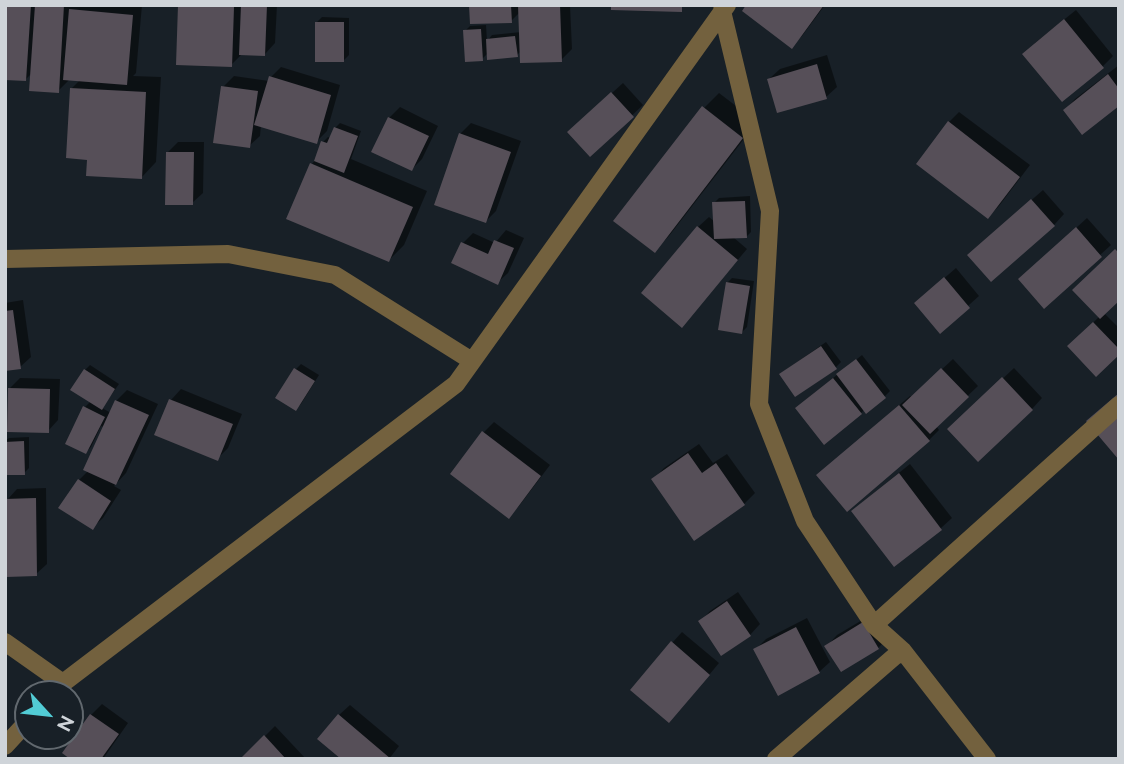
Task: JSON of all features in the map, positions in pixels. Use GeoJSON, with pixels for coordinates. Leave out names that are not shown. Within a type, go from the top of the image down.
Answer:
{"type":"FeatureCollection","features":[{"type":"Feature","properties":{"kind":"street"},"geometry":{"type":"LineString","coordinates":[[70,680],[456,384],[724,7]]}},
{"type":"Feature","properties":{"kind":"street"},"geometry":{"type":"LineString","coordinates":[[724,7],[770,211],[759,404],[805,521],[874,625],[903,651],[987,759]]}},
{"type":"Feature","properties":{"kind":"street"},"geometry":{"type":"LineString","coordinates":[[5,259],[228,254],[335,275],[472,361]]}},
{"type":"Feature","properties":{"kind":"street"},"geometry":{"type":"LineString","coordinates":[[874,625],[1119,405]]}},
{"type":"Feature","properties":{"kind":"street"},"geometry":{"type":"LineString","coordinates":[[5,642],[48,680]]}},
{"type":"Feature","properties":{"kind":"street"},"geometry":{"type":"LineString","coordinates":[[776,759],[903,651]]}},
{"type":"Feature","properties":{"kind":"building"},"geometry":{"type":"Polygon","coordinates":[[[5,5],[31,5],[26,81],[5,80],[5,5]]]}},
{"type":"Feature","properties":{"kind":"building"},"geometry":{"type":"Polygon","coordinates":[[[35,5],[64,5],[59,93],[29,91],[35,5]]]}},
{"type":"Feature","properties":{"kind":"building"},"geometry":{"type":"Polygon","coordinates":[[[178,5],[234,7],[232,67],[176,65],[178,5]]]}},
{"type":"Feature","properties":{"kind":"building"},"geometry":{"type":"Polygon","coordinates":[[[241,5],[267,5],[265,56],[239,55],[241,5]]]}},
{"type":"Feature","properties":{"kind":"building"},"geometry":{"type":"Polygon","coordinates":[[[469,5],[511,5],[512,23],[470,24],[469,5]]]}},
{"type":"Feature","properties":{"kind":"building"},"geometry":{"type":"Polygon","coordinates":[[[518,5],[560,5],[562,62],[520,63],[518,5]]]}},
{"type":"Feature","properties":{"kind":"building"},"geometry":{"type":"Polygon","coordinates":[[[611,5],[682,5],[682,12],[611,10],[611,5]]]}},
{"type":"Feature","properties":{"kind":"building"},"geometry":{"type":"Polygon","coordinates":[[[746,5],[824,5],[792,49],[742,11],[746,5]]]}},
{"type":"Feature","properties":{"kind":"building"},"geometry":{"type":"Polygon","coordinates":[[[69,9],[133,15],[127,85],[63,80],[69,9]]]}},
{"type":"Feature","properties":{"kind":"building"},"geometry":{"type":"Polygon","coordinates":[[[1064,19],[1104,68],[1062,102],[1022,54],[1064,19]]]}},
{"type":"Feature","properties":{"kind":"building"},"geometry":{"type":"Polygon","coordinates":[[[315,22],[344,22],[344,62],[315,62],[315,22]]]}},
{"type":"Feature","properties":{"kind":"building"},"geometry":{"type":"Polygon","coordinates":[[[481,29],[483,61],[465,62],[463,30],[481,29]]]}},
{"type":"Feature","properties":{"kind":"building"},"geometry":{"type":"Polygon","coordinates":[[[515,36],[518,57],[487,60],[486,39],[515,36]]]}},
{"type":"Feature","properties":{"kind":"building"},"geometry":{"type":"Polygon","coordinates":[[[817,64],[827,99],[777,113],[767,79],[817,64]]]}},
{"type":"Feature","properties":{"kind":"building"},"geometry":{"type":"Polygon","coordinates":[[[1108,74],[1119,89],[1119,106],[1082,135],[1063,110],[1108,74]]]}},
{"type":"Feature","properties":{"kind":"building"},"geometry":{"type":"Polygon","coordinates":[[[269,76],[331,95],[317,144],[254,125],[269,76]]]}},
{"type":"Feature","properties":{"kind":"building"},"geometry":{"type":"Polygon","coordinates":[[[221,86],[258,91],[250,148],[213,143],[221,86]]]}},
{"type":"Feature","properties":{"kind":"building"},"geometry":{"type":"Polygon","coordinates":[[[70,88],[146,92],[142,179],[86,176],[87,160],[66,158],[70,88]]]}},
{"type":"Feature","properties":{"kind":"building"},"geometry":{"type":"Polygon","coordinates":[[[611,92],[634,117],[590,157],[567,132],[611,92]]]}},
{"type":"Feature","properties":{"kind":"building"},"geometry":{"type":"Polygon","coordinates":[[[702,106],[743,138],[655,253],[613,221],[702,106]]]}},
{"type":"Feature","properties":{"kind":"building"},"geometry":{"type":"Polygon","coordinates":[[[388,117],[429,136],[412,171],[371,152],[388,117]]]}},
{"type":"Feature","properties":{"kind":"building"},"geometry":{"type":"Polygon","coordinates":[[[948,121],[1020,177],[988,219],[916,164],[948,121]]]}},
{"type":"Feature","properties":{"kind":"building"},"geometry":{"type":"Polygon","coordinates":[[[334,127],[358,136],[344,173],[314,161],[321,141],[327,143],[334,127]]]}},
{"type":"Feature","properties":{"kind":"building"},"geometry":{"type":"Polygon","coordinates":[[[459,133],[511,152],[486,223],[434,205],[459,133]]]}},
{"type":"Feature","properties":{"kind":"building"},"geometry":{"type":"Polygon","coordinates":[[[166,152],[194,152],[193,205],[165,205],[166,152]]]}},
{"type":"Feature","properties":{"kind":"building"},"geometry":{"type":"Polygon","coordinates":[[[310,163],[413,207],[389,262],[286,219],[310,163]]]}},
{"type":"Feature","properties":{"kind":"building"},"geometry":{"type":"Polygon","coordinates":[[[1031,199],[1055,226],[991,282],[967,255],[1031,199]]]}},
{"type":"Feature","properties":{"kind":"building"},"geometry":{"type":"Polygon","coordinates":[[[745,201],[747,238],[714,239],[712,202],[745,201]]]}},
{"type":"Feature","properties":{"kind":"building"},"geometry":{"type":"Polygon","coordinates":[[[697,226],[738,260],[682,328],[641,293],[697,226]]]}},
{"type":"Feature","properties":{"kind":"building"},"geometry":{"type":"Polygon","coordinates":[[[1076,227],[1102,257],[1044,309],[1018,279],[1076,227]]]}},
{"type":"Feature","properties":{"kind":"building"},"geometry":{"type":"Polygon","coordinates":[[[494,240],[514,248],[498,285],[451,263],[461,242],[488,254],[494,240]]]}},
{"type":"Feature","properties":{"kind":"building"},"geometry":{"type":"Polygon","coordinates":[[[1115,249],[1119,253],[1119,301],[1100,319],[1072,290],[1115,249]]]}},
{"type":"Feature","properties":{"kind":"building"},"geometry":{"type":"Polygon","coordinates":[[[944,277],[970,308],[940,334],[914,303],[944,277]]]}},
{"type":"Feature","properties":{"kind":"building"},"geometry":{"type":"Polygon","coordinates":[[[726,282],[750,286],[742,334],[718,330],[726,282]]]}},
{"type":"Feature","properties":{"kind":"building"},"geometry":{"type":"Polygon","coordinates":[[[13,310],[21,369],[5,371],[5,311],[13,310]]]}},
{"type":"Feature","properties":{"kind":"building"},"geometry":{"type":"Polygon","coordinates":[[[1093,322],[1119,349],[1119,355],[1096,377],[1067,346],[1093,322]]]}},
{"type":"Feature","properties":{"kind":"building"},"geometry":{"type":"Polygon","coordinates":[[[821,346],[837,369],[795,397],[779,374],[821,346]]]}},
{"type":"Feature","properties":{"kind":"building"},"geometry":{"type":"Polygon","coordinates":[[[856,359],[886,398],[866,414],[836,374],[856,359]]]}},
{"type":"Feature","properties":{"kind":"building"},"geometry":{"type":"Polygon","coordinates":[[[294,368],[315,381],[296,411],[275,398],[294,368]]]}},
{"type":"Feature","properties":{"kind":"building"},"geometry":{"type":"Polygon","coordinates":[[[941,368],[969,397],[930,434],[902,405],[941,368]]]}},
{"type":"Feature","properties":{"kind":"building"},"geometry":{"type":"Polygon","coordinates":[[[84,369],[115,389],[102,410],[70,390],[84,369]]]}},
{"type":"Feature","properties":{"kind":"building"},"geometry":{"type":"Polygon","coordinates":[[[1002,377],[1033,410],[978,462],[947,429],[1002,377]]]}},
{"type":"Feature","properties":{"kind":"building"},"geometry":{"type":"Polygon","coordinates":[[[833,378],[862,414],[824,445],[795,408],[833,378]]]}},
{"type":"Feature","properties":{"kind":"building"},"geometry":{"type":"Polygon","coordinates":[[[8,388],[50,389],[49,433],[7,432],[8,388]]]}},
{"type":"Feature","properties":{"kind":"building"},"geometry":{"type":"Polygon","coordinates":[[[1119,393],[1119,460],[1086,421],[1119,393]]]}},
{"type":"Feature","properties":{"kind":"building"},"geometry":{"type":"Polygon","coordinates":[[[169,399],[233,424],[218,461],[154,435],[169,399]]]}},
{"type":"Feature","properties":{"kind":"building"},"geometry":{"type":"Polygon","coordinates":[[[115,400],[149,415],[116,485],[83,470],[115,400]]]}},
{"type":"Feature","properties":{"kind":"building"},"geometry":{"type":"Polygon","coordinates":[[[899,405],[930,441],[847,512],[816,475],[899,405]]]}},
{"type":"Feature","properties":{"kind":"building"},"geometry":{"type":"Polygon","coordinates":[[[83,406],[105,417],[86,454],[65,444],[83,406]]]}},
{"type":"Feature","properties":{"kind":"building"},"geometry":{"type":"Polygon","coordinates":[[[482,431],[541,476],[509,519],[450,474],[482,431]]]}},
{"type":"Feature","properties":{"kind":"building"},"geometry":{"type":"Polygon","coordinates":[[[24,441],[25,475],[5,475],[5,442],[24,441]]]}},
{"type":"Feature","properties":{"kind":"building"},"geometry":{"type":"Polygon","coordinates":[[[688,453],[702,473],[716,463],[745,505],[694,541],[651,479],[688,453]]]}},
{"type":"Feature","properties":{"kind":"building"},"geometry":{"type":"Polygon","coordinates":[[[899,473],[942,530],[894,567],[851,511],[899,473]]]}},
{"type":"Feature","properties":{"kind":"building"},"geometry":{"type":"Polygon","coordinates":[[[78,479],[111,501],[93,530],[58,508],[78,479]]]}},
{"type":"Feature","properties":{"kind":"building"},"geometry":{"type":"Polygon","coordinates":[[[36,498],[37,576],[6,577],[5,499],[36,498]]]}},
{"type":"Feature","properties":{"kind":"building"},"geometry":{"type":"Polygon","coordinates":[[[727,601],[751,636],[721,656],[698,621],[727,601]]]}},
{"type":"Feature","properties":{"kind":"building"},"geometry":{"type":"Polygon","coordinates":[[[863,622],[879,649],[841,672],[824,646],[863,622]]]}},
{"type":"Feature","properties":{"kind":"building"},"geometry":{"type":"Polygon","coordinates":[[[796,627],[820,673],[778,696],[753,649],[796,627]]]}},
{"type":"Feature","properties":{"kind":"building"},"geometry":{"type":"Polygon","coordinates":[[[671,641],[710,675],[669,723],[630,690],[671,641]]]}},
{"type":"Feature","properties":{"kind":"building"},"geometry":{"type":"Polygon","coordinates":[[[90,714],[119,734],[101,759],[70,759],[62,753],[64,750],[84,750],[84,722],[90,714]]]}},
{"type":"Feature","properties":{"kind":"building"},"geometry":{"type":"Polygon","coordinates":[[[338,714],[391,759],[341,759],[317,739],[338,714]]]}},
{"type":"Feature","properties":{"kind":"building"},"geometry":{"type":"Polygon","coordinates":[[[264,735],[286,759],[240,759],[264,735]]]}}]}
